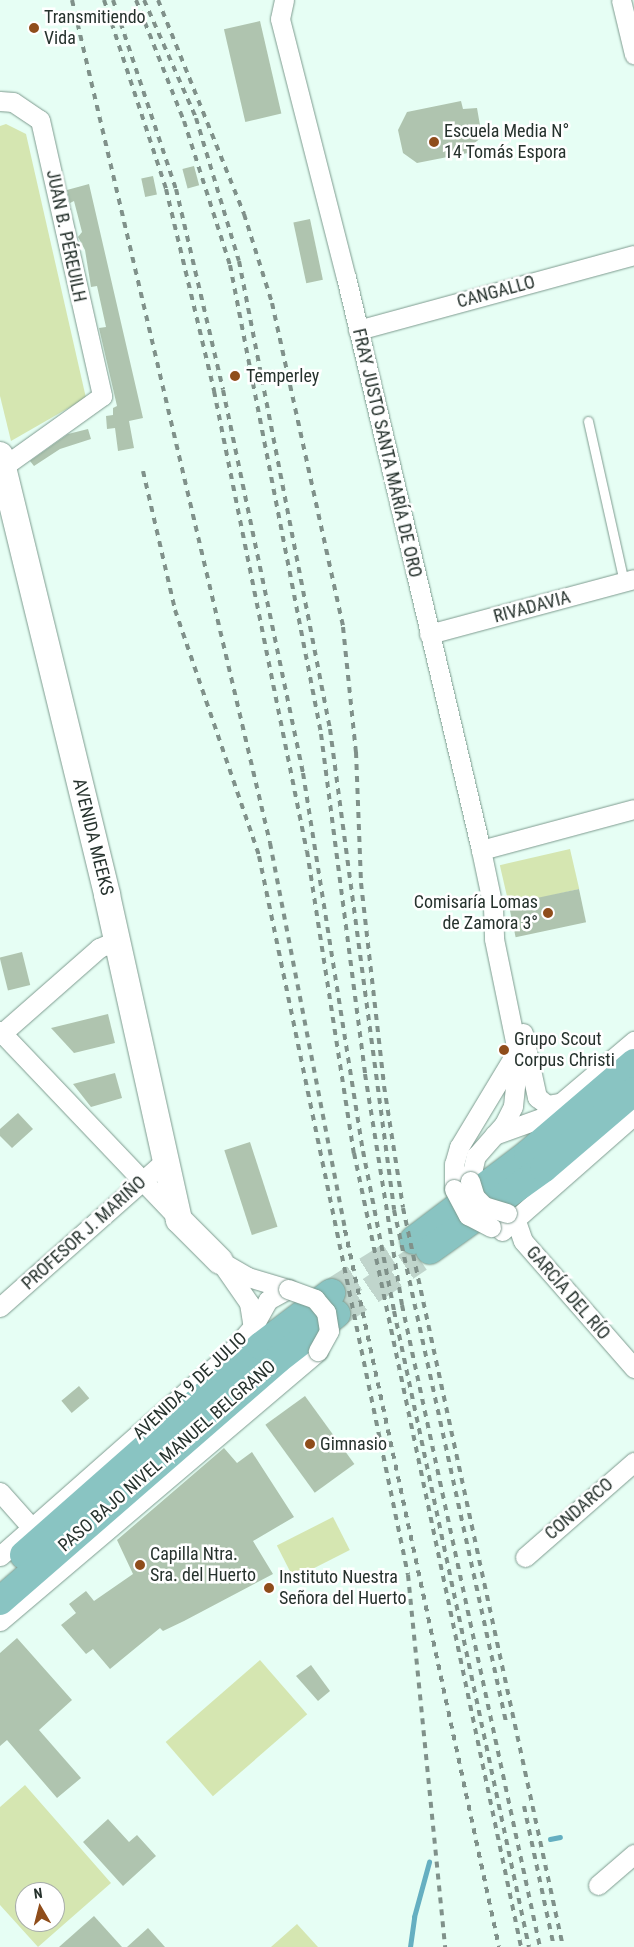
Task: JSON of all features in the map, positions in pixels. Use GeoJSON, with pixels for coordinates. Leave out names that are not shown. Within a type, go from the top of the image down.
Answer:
{"type":"FeatureCollection","features":[{"type":"Feature","properties":{"kind":"main road"},"geometry":{"type":"LineString","coordinates":[[634,1063],[417,1249],[544,1168],[634,1091]]}},
{"type":"Feature","properties":{"kind":"main road","name":"PASO BAJO NIVEL MANUEL BELGRANO"},"geometry":{"type":"LineString","coordinates":[[0,1576],[260,1346],[333,1303],[277,1360],[0,1601]]}},
{"type":"Feature","properties":{"kind":"street","name":"FRAY JUSTO SANTA MARÍA DE ORO"},"geometry":{"type":"LineString","coordinates":[[284,0],[280,19],[358,330],[481,850],[494,907],[494,939],[521,1047],[537,1097],[547,1105],[564,1102]]}},
{"type":"Feature","properties":{"kind":"street"},"geometry":{"type":"LineString","coordinates":[[621,0],[634,54]]}},
{"type":"Feature","properties":{"kind":"street","name":"JUAN B. PÉREUILH"},"geometry":{"type":"LineString","coordinates":[[0,101],[13,102],[40,120],[102,396],[97,403],[1,463]]}},
{"type":"Feature","properties":{"kind":"street","name":"CANGALLO"},"geometry":{"type":"LineString","coordinates":[[358,330],[634,254]]}},
{"type":"Feature","properties":{"kind":"street","name":"AVENIDA MEEKS"},"geometry":{"type":"LineString","coordinates":[[1,463],[118,940],[179,1220]]}},
{"type":"Feature","properties":{"kind":"street","name":"RIVADAVIA"},"geometry":{"type":"LineString","coordinates":[[429,634],[629,580]]}},
{"type":"Feature","properties":{"kind":"street"},"geometry":{"type":"LineString","coordinates":[[481,850],[634,809]]}},
{"type":"Feature","properties":{"kind":"street"},"geometry":{"type":"LineString","coordinates":[[118,940],[100,948],[1,1033],[220,1261],[249,1303],[253,1326]]}},
{"type":"Feature","properties":{"kind":"street"},"geometry":{"type":"LineString","coordinates":[[494,1135],[534,1123],[564,1102],[634,1041]]}},
{"type":"Feature","properties":{"kind":"street"},"geometry":{"type":"LineString","coordinates":[[462,1185],[476,1156],[510,1114],[515,1098],[521,1047]]}},
{"type":"Feature","properties":{"kind":"street","name":"GARCÍA DEL RÍO"},"geometry":{"type":"LineString","coordinates":[[521,1047],[459,1147],[454,1164],[462,1185],[504,1222],[522,1241],[634,1368]]}},
{"type":"Feature","properties":{"kind":"street"},"geometry":{"type":"LineString","coordinates":[[504,1222],[634,1115]]}},
{"type":"Feature","properties":{"kind":"street","name":"PROFESOR J. MARIÑO"},"geometry":{"type":"LineString","coordinates":[[0,1307],[167,1159]]}},
{"type":"Feature","properties":{"kind":"street"},"geometry":{"type":"LineString","coordinates":[[0,1621],[318,1351],[329,1331],[326,1312],[315,1299],[248,1277],[220,1261]]}},
{"type":"Feature","properties":{"kind":"street","name":"AVENIDA 9 DE JULIO"},"geometry":{"type":"LineString","coordinates":[[0,1556],[230,1353],[253,1326],[268,1300],[288,1289]]}},
{"type":"Feature","properties":{"kind":"street","name":"CONDARCO"},"geometry":{"type":"LineString","coordinates":[[525,1557],[634,1462]]}},
{"type":"Feature","properties":{"kind":"street"},"geometry":{"type":"LineString","coordinates":[[0,1492],[32,1528]]}},
{"type":"Feature","properties":{"kind":"street"},"geometry":{"type":"LineString","coordinates":[[598,1886],[634,1854]]}},
{"type":"Feature","properties":{"kind":"lane"},"geometry":{"type":"LineString","coordinates":[[588,422],[629,580]]}},
{"type":"Feature","properties":{"kind":"green space"},"geometry":{"type":"Polygon","coordinates":[[[6,124],[26,134],[86,398],[11,441],[0,396],[0,126],[6,124]]]}},
{"type":"Feature","properties":{"kind":"green space"},"geometry":{"type":"Polygon","coordinates":[[[570,849],[579,889],[509,905],[500,865],[570,849]]]}},
{"type":"Feature","properties":{"kind":"green space"},"geometry":{"type":"Polygon","coordinates":[[[333,1517],[350,1550],[294,1579],[277,1546],[333,1517]]]}},
{"type":"Feature","properties":{"kind":"green space"},"geometry":{"type":"Polygon","coordinates":[[[260,1660],[307,1714],[213,1796],[166,1742],[260,1660]]]}},
{"type":"Feature","properties":{"kind":"green space"},"geometry":{"type":"Polygon","coordinates":[[[25,1785],[111,1883],[65,1923],[65,1882],[15,1882],[15,1922],[0,1905],[0,1807],[25,1785]]]}},
{"type":"Feature","properties":{"kind":"green space"},"geometry":{"type":"Polygon","coordinates":[[[297,1924],[318,1947],[271,1947],[297,1924]]]}},
{"type":"Feature","properties":{"kind":"green space"},"geometry":{"type":"Polygon","coordinates":[[[24,1932],[55,1932],[38,1947],[24,1932]]]}},
{"type":"Feature","properties":{"kind":"building"},"geometry":{"type":"Polygon","coordinates":[[[260,21],[281,114],[245,122],[224,29],[260,21]]]}},
{"type":"Feature","properties":{"kind":"building"},"geometry":{"type":"Polygon","coordinates":[[[461,101],[463,109],[477,108],[482,137],[472,145],[473,152],[417,163],[403,153],[398,130],[407,112],[461,101]]]}},
{"type":"Feature","properties":{"kind":"building"},"geometry":{"type":"Polygon","coordinates":[[[194,166],[199,185],[188,188],[182,169],[194,166]]]}},
{"type":"Feature","properties":{"kind":"building"},"geometry":{"type":"Polygon","coordinates":[[[153,176],[157,195],[145,197],[141,178],[153,176]]]}},
{"type":"Feature","properties":{"kind":"building"},"geometry":{"type":"Polygon","coordinates":[[[89,184],[143,418],[129,421],[134,448],[118,451],[115,428],[107,429],[106,416],[113,415],[113,408],[117,406],[99,328],[106,327],[97,286],[91,287],[85,250],[78,237],[82,232],[74,201],[70,203],[67,190],[89,184]]]}},
{"type":"Feature","properties":{"kind":"building"},"geometry":{"type":"Polygon","coordinates":[[[310,219],[323,280],[306,283],[293,223],[310,219]]]}},
{"type":"Feature","properties":{"kind":"building"},"geometry":{"type":"Polygon","coordinates":[[[88,429],[91,439],[60,449],[34,466],[30,461],[68,434],[88,429]]]}},
{"type":"Feature","properties":{"kind":"building","name":"Comisaría Lomas de Zamora 3°"},"geometry":{"type":"Polygon","coordinates":[[[579,889],[586,922],[516,937],[509,904],[579,889]]]}},
{"type":"Feature","properties":{"kind":"building"},"geometry":{"type":"Polygon","coordinates":[[[22,952],[30,985],[8,991],[0,957],[22,952]]]}},
{"type":"Feature","properties":{"kind":"building"},"geometry":{"type":"Polygon","coordinates":[[[108,1014],[115,1043],[74,1053],[51,1028],[108,1014]]]}},
{"type":"Feature","properties":{"kind":"building"},"geometry":{"type":"Polygon","coordinates":[[[115,1073],[122,1098],[91,1107],[73,1084],[115,1073]]]}},
{"type":"Feature","properties":{"kind":"building"},"geometry":{"type":"Polygon","coordinates":[[[18,1113],[33,1129],[12,1148],[0,1136],[0,1129],[18,1113]]]}},
{"type":"Feature","properties":{"kind":"building"},"geometry":{"type":"Polygon","coordinates":[[[250,1142],[278,1227],[252,1235],[224,1150],[250,1142]]]}},
{"type":"Feature","properties":{"kind":"building"},"geometry":{"type":"Polygon","coordinates":[[[79,1386],[89,1398],[72,1413],[61,1401],[79,1386]]]}},
{"type":"Feature","properties":{"kind":"building","name":"Gimnasio"},"geometry":{"type":"Polygon","coordinates":[[[305,1396],[354,1464],[315,1493],[265,1425],[305,1396]]]}},
{"type":"Feature","properties":{"kind":"building"},"geometry":{"type":"Polygon","coordinates":[[[224,1448],[237,1463],[252,1452],[294,1517],[253,1541],[273,1574],[184,1621],[163,1631],[160,1628],[110,1669],[93,1649],[86,1654],[61,1625],[76,1613],[69,1604],[86,1591],[94,1601],[133,1574],[117,1540],[224,1448]]]}},
{"type":"Feature","properties":{"kind":"building"},"geometry":{"type":"Polygon","coordinates":[[[17,1638],[72,1700],[39,1730],[81,1778],[57,1798],[7,1740],[0,1746],[0,1653],[17,1638]]]}},
{"type":"Feature","properties":{"kind":"building"},"geometry":{"type":"Polygon","coordinates":[[[311,1665],[330,1691],[318,1701],[296,1676],[311,1665]]]}},
{"type":"Feature","properties":{"kind":"building"},"geometry":{"type":"Polygon","coordinates":[[[108,1819],[129,1842],[137,1835],[156,1856],[123,1886],[83,1842],[108,1819]]]}},
{"type":"Feature","properties":{"kind":"building"},"geometry":{"type":"Polygon","coordinates":[[[94,1916],[122,1947],[59,1947],[94,1916]]]}},
{"type":"Feature","properties":{"kind":"building"},"geometry":{"type":"Polygon","coordinates":[[[148,1928],[165,1947],[127,1947],[148,1928]]]}},
{"type":"Feature","properties":{"kind":"waterway"},"geometry":{"type":"LineString","coordinates":[[550,1839],[560,1837]]}},
{"type":"Feature","properties":{"kind":"waterway"},"geometry":{"type":"LineString","coordinates":[[410,1947],[414,1917],[429,1862]]}},
{"type":"Feature","properties":{"kind":"tunnel"},"geometry":{"type":"LineString","coordinates":[[331,1293],[390,1256]]}},
{"type":"Feature","properties":{"kind":"tunnel"},"geometry":{"type":"LineString","coordinates":[[336,1314],[419,1258]]}},
{"type":"Feature","properties":{"kind":"railway"},"geometry":{"type":"LineString","coordinates":[[72,0],[270,843],[345,1230],[499,1947]]}},
{"type":"Feature","properties":{"kind":"railway"},"geometry":{"type":"LineString","coordinates":[[104,0],[166,189],[214,391],[307,851],[354,1153],[521,1947]]}},
{"type":"Feature","properties":{"kind":"railway"},"geometry":{"type":"LineString","coordinates":[[113,0],[176,189],[223,390],[303,773],[363,1151],[394,1311],[529,1947]]}},
{"type":"Feature","properties":{"kind":"railway"},"geometry":{"type":"LineString","coordinates":[[136,0],[184,121],[230,265],[321,734],[365,1074],[402,1305],[540,1947]]}},
{"type":"Feature","properties":{"kind":"railway"},"geometry":{"type":"LineString","coordinates":[[144,0],[196,118],[239,261],[330,729],[394,1210],[506,1722]]}},
{"type":"Feature","properties":{"kind":"railway"},"geometry":{"type":"LineString","coordinates":[[158,0],[244,214],[272,303],[343,627],[356,752],[361,883],[384,1086],[403,1208],[563,1947]]}},
{"type":"Feature","properties":{"kind":"railway"},"geometry":{"type":"LineString","coordinates":[[143,471],[175,610],[259,856],[408,1575],[445,1947]]}},
{"type":"Feature","properties":{"kind":"railway"},"geometry":{"type":"LineString","coordinates":[[524,1806],[554,1947]]}},
{"type":"Feature","properties":{"kind":"place","name":"Transmitiendo Vida"},"geometry":{"type":"Point","coordinates":[34,28]}},
{"type":"Feature","properties":{"kind":"place","name":"Escuela Media N° 14 Tomás Espora"},"geometry":{"type":"Point","coordinates":[434,142]}},
{"type":"Feature","properties":{"kind":"place","name":"Temperley"},"geometry":{"type":"Point","coordinates":[235,376]}},
{"type":"Feature","properties":{"kind":"place","name":"Comisaría Lomas de Zamora 3°"},"geometry":{"type":"Point","coordinates":[548,913]}},
{"type":"Feature","properties":{"kind":"place","name":"Grupo Scout Corpus Christi"},"geometry":{"type":"Point","coordinates":[504,1050]}},
{"type":"Feature","properties":{"kind":"place","name":"Gimnasio"},"geometry":{"type":"Point","coordinates":[310,1444]}},
{"type":"Feature","properties":{"kind":"place","name":"Capilla Ntra. Sra. del Huerto"},"geometry":{"type":"Point","coordinates":[140,1565]}},
{"type":"Feature","properties":{"kind":"place","name":"Instituto Nuestra Señora del Huerto"},"geometry":{"type":"Point","coordinates":[269,1588]}}]}
